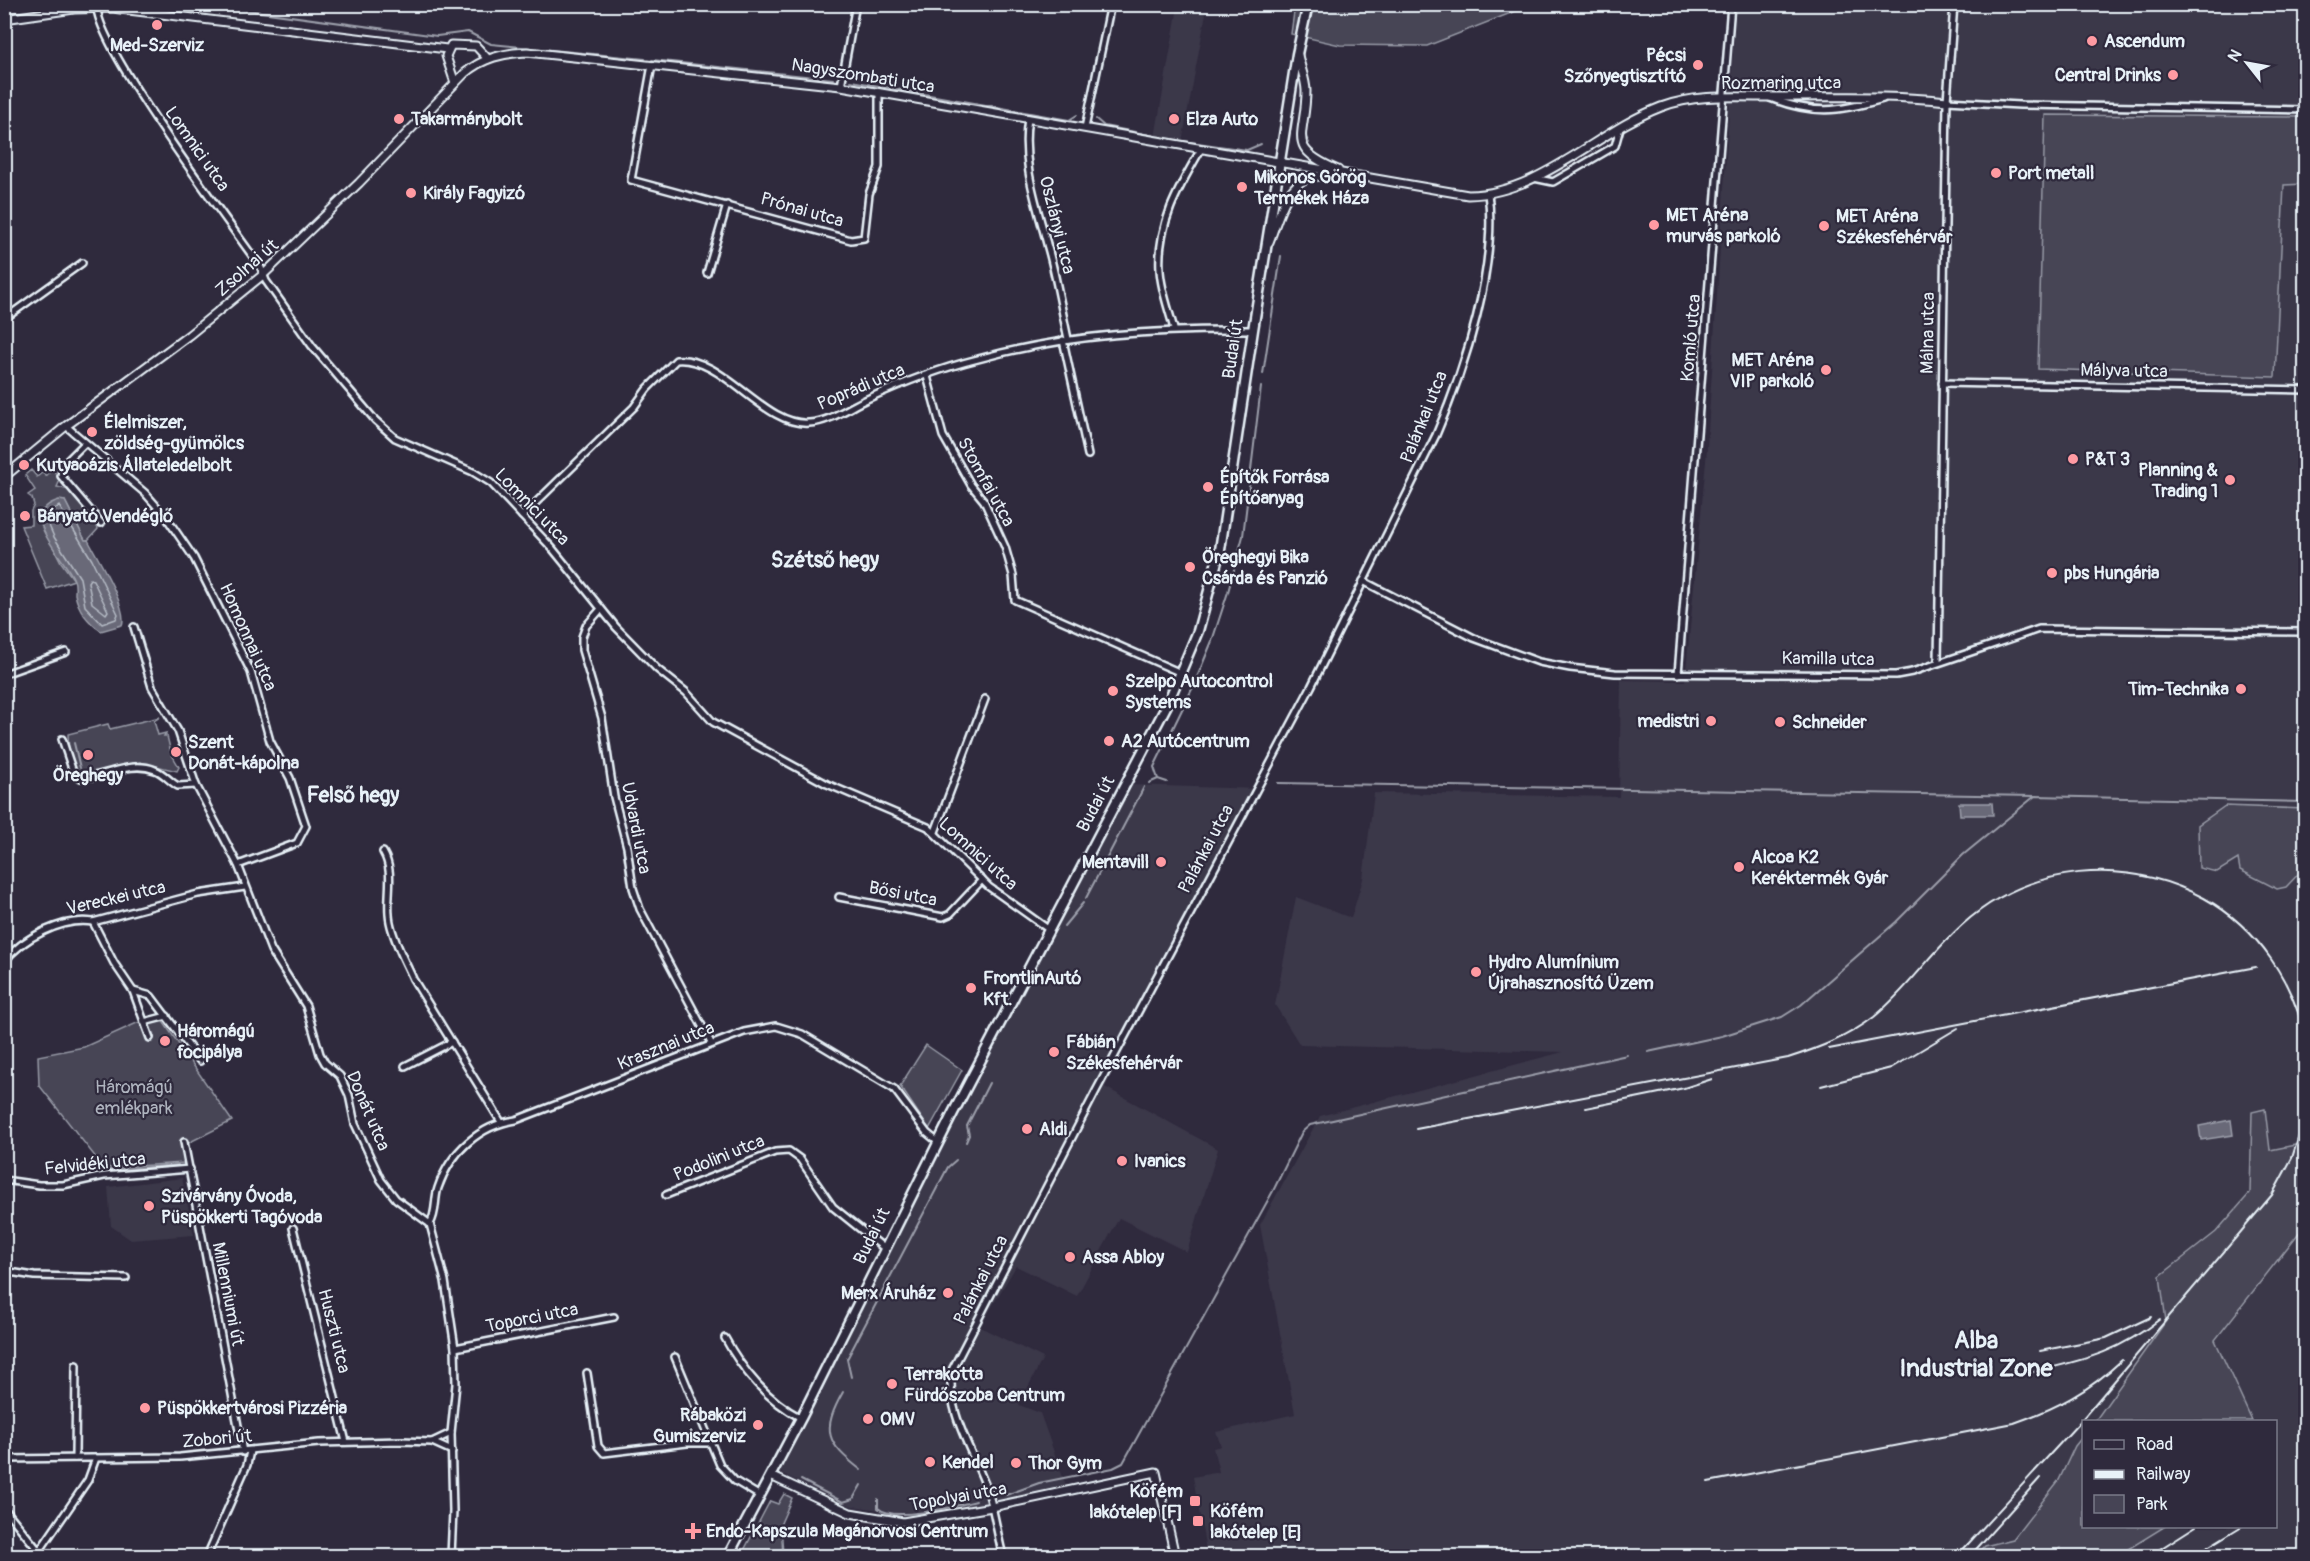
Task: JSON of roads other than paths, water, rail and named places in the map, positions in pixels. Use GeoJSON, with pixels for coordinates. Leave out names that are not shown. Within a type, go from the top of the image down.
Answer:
{"type":"FeatureCollection","features":[{"type":"Feature","properties":{"kind":"main road","name":"Budai út"},"geometry":{"type":"LineString","coordinates":[[728,1557],[801,1418],[938,1142],[1181,673],[1198,631],[1220,550],[1297,54],[1308,4]]}},
{"type":"Feature","properties":{"kind":"street"},"geometry":{"type":"LineString","coordinates":[[841,86],[856,4]]}},
{"type":"Feature","properties":{"kind":"street"},"geometry":{"type":"LineString","coordinates":[[1085,128],[1111,4]]}},
{"type":"Feature","properties":{"kind":"street","name":"Komló utca"},"geometry":{"type":"LineString","coordinates":[[1678,674],[1731,4]]}},
{"type":"Feature","properties":{"kind":"street","name":"Málna utca"},"geometry":{"type":"LineString","coordinates":[[1938,662],[1947,100],[1954,4]]}},
{"type":"Feature","properties":{"kind":"street"},"geometry":{"type":"LineString","coordinates":[[4,20],[97,7],[143,8],[447,49],[456,43],[472,44],[480,47],[488,59]]}},
{"type":"Feature","properties":{"kind":"street","name":"Lomnici utca"},"geometry":{"type":"LineString","coordinates":[[97,7],[100,27],[117,55],[312,346],[381,426],[395,438],[483,478],[552,548],[601,609],[645,657],[686,692],[720,727],[827,784],[904,815],[935,832],[982,880],[1048,929]]}},
{"type":"Feature","properties":{"kind":"street"},"geometry":{"type":"LineString","coordinates":[[447,49],[448,67],[455,83]]}},
{"type":"Feature","properties":{"kind":"street","name":"Nagyszombati utca"},"geometry":{"type":"LineString","coordinates":[[488,59],[502,54],[527,52],[841,86],[1280,163]]}},
{"type":"Feature","properties":{"kind":"street"},"geometry":{"type":"LineString","coordinates":[[1297,54],[1306,90],[1301,133],[1303,145],[1316,161],[1351,175]]}},
{"type":"Feature","properties":{"kind":"street","name":"Zsolnai út"},"geometry":{"type":"LineString","coordinates":[[4,477],[66,426],[189,335],[264,274],[359,183],[455,83],[472,67],[488,59]]}},
{"type":"Feature","properties":{"kind":"street","name":"Prónai utca"},"geometry":{"type":"LineString","coordinates":[[652,65],[631,180],[841,238],[864,238],[867,202],[879,167],[879,92]]}},
{"type":"Feature","properties":{"kind":"street","name":"Rozmaring utca"},"geometry":{"type":"LineString","coordinates":[[1280,163],[1460,194],[1488,194],[1513,187],[1620,128],[1671,104],[1725,98],[1888,98],[2020,105],[2306,110]]}},
{"type":"Feature","properties":{"kind":"street"},"geometry":{"type":"LineString","coordinates":[[1769,98],[1800,110],[1846,110],[1888,98]]}},
{"type":"Feature","properties":{"kind":"street","name":"Oszlányi utca"},"geometry":{"type":"LineString","coordinates":[[1029,118],[1026,144],[1029,177],[1051,258],[1088,455]]}},
{"type":"Feature","properties":{"kind":"street"},"geometry":{"type":"LineString","coordinates":[[1532,177],[1553,182],[1615,146],[1620,128]]}},
{"type":"Feature","properties":{"kind":"street"},"geometry":{"type":"LineString","coordinates":[[1174,329],[1160,271],[1163,231],[1174,195],[1201,149]]}},
{"type":"Feature","properties":{"kind":"street"},"geometry":{"type":"LineString","coordinates":[[1266,250],[1289,195],[1297,184],[1313,177],[1351,175]]}},
{"type":"Feature","properties":{"kind":"street","name":"Palánkai utca"},"geometry":{"type":"LineString","coordinates":[[1004,1557],[992,1507],[953,1407],[950,1389],[952,1370],[1096,1091],[1311,687],[1432,443],[1453,392],[1475,316],[1488,255],[1491,228],[1488,194]]}},
{"type":"Feature","properties":{"kind":"street"},"geometry":{"type":"LineString","coordinates":[[707,273],[728,205]]}},
{"type":"Feature","properties":{"kind":"street"},"geometry":{"type":"LineString","coordinates":[[4,319],[82,263]]}},
{"type":"Feature","properties":{"kind":"street","name":"Poprádi utca"},"geometry":{"type":"LineString","coordinates":[[522,516],[634,407],[646,389],[676,360],[690,361],[710,370],[781,415],[804,424],[825,420],[869,398],[978,359],[1065,339],[1174,329],[1253,330]]}},
{"type":"Feature","properties":{"kind":"street","name":"Stomfai utca"},"geometry":{"type":"LineString","coordinates":[[927,376],[943,436],[971,485],[984,501],[1005,547],[1013,575],[1015,600],[1181,673]]}},
{"type":"Feature","properties":{"kind":"street","name":"Mályva utca"},"geometry":{"type":"LineString","coordinates":[[1942,383],[2306,390]]}},
{"type":"Feature","properties":{"kind":"street","name":"Homonnai utca"},"geometry":{"type":"LineString","coordinates":[[66,426],[145,493],[166,517],[194,558],[251,672],[270,741],[299,801],[306,826],[302,838],[297,843],[238,865]]}},
{"type":"Feature","properties":{"kind":"street"},"geometry":{"type":"LineString","coordinates":[[86,443],[63,465],[61,476],[101,523]]}},
{"type":"Feature","properties":{"kind":"street","name":"Kamilla utca"},"geometry":{"type":"LineString","coordinates":[[1362,581],[1474,638],[1539,662],[1601,672],[1888,675],[1912,672],[2039,629],[2306,632]]}},
{"type":"Feature","properties":{"kind":"street","name":"Udvardi utca"},"geometry":{"type":"LineString","coordinates":[[601,609],[586,626],[582,637],[582,651],[603,718],[612,786],[627,846],[633,888],[640,909],[711,1043]]}},
{"type":"Feature","properties":{"kind":"street","name":"Donát utca"},"geometry":{"type":"LineString","coordinates":[[134,627],[152,687],[178,731],[196,785],[238,865],[276,960],[306,1006],[320,1054],[325,1063],[340,1076],[349,1095],[355,1124],[381,1180],[396,1199],[430,1224]]}},
{"type":"Feature","properties":{"kind":"street"},"geometry":{"type":"LineString","coordinates":[[4,674],[66,652]]}},
{"type":"Feature","properties":{"kind":"street"},"geometry":{"type":"LineString","coordinates":[[935,832],[984,699]]}},
{"type":"Feature","properties":{"kind":"street"},"geometry":{"type":"LineString","coordinates":[[62,740],[73,772],[81,778],[117,769],[147,767],[159,771],[178,786],[196,785]]}},
{"type":"Feature","properties":{"kind":"street"},"geometry":{"type":"LineString","coordinates":[[382,852],[390,872],[390,924],[413,979],[501,1122]]}},
{"type":"Feature","properties":{"kind":"street","name":"Bősi utca"},"geometry":{"type":"LineString","coordinates":[[839,897],[943,917],[950,914],[982,880]]}},
{"type":"Feature","properties":{"kind":"street","name":"Vereckei utca"},"geometry":{"type":"LineString","coordinates":[[4,962],[20,945],[54,928],[83,920],[93,922],[198,894],[245,887]]}},
{"type":"Feature","properties":{"kind":"street"},"geometry":{"type":"LineString","coordinates":[[93,922],[114,963],[133,991],[150,1038]]}},
{"type":"Feature","properties":{"kind":"street"},"geometry":{"type":"LineString","coordinates":[[133,991],[151,996],[200,1061]]}},
{"type":"Feature","properties":{"kind":"street"},"geometry":{"type":"LineString","coordinates":[[144,1022],[167,1016]]}},
{"type":"Feature","properties":{"kind":"street","name":"Krasznai utca"},"geometry":{"type":"LineString","coordinates":[[430,1224],[436,1212],[437,1191],[452,1160],[471,1139],[501,1122],[516,1120],[711,1043],[744,1032],[776,1026],[795,1030],[891,1086],[927,1133],[938,1142]]}},
{"type":"Feature","properties":{"kind":"street"},"geometry":{"type":"LineString","coordinates":[[405,1066],[452,1042]]}},
{"type":"Feature","properties":{"kind":"street","name":"Millenniumi út"},"geometry":{"type":"LineString","coordinates":[[184,1142],[246,1452]]}},
{"type":"Feature","properties":{"kind":"street","name":"Podolini utca"},"geometry":{"type":"LineString","coordinates":[[666,1195],[775,1152],[789,1151],[800,1159],[833,1207],[885,1248]]}},
{"type":"Feature","properties":{"kind":"street","name":"Felvidéki utca"},"geometry":{"type":"LineString","coordinates":[[4,1180],[39,1185],[63,1185],[104,1176],[189,1170]]}},
{"type":"Feature","properties":{"kind":"street"},"geometry":{"type":"LineString","coordinates":[[430,1224],[445,1281],[455,1348],[456,1384],[451,1433],[451,1557]]}},
{"type":"Feature","properties":{"kind":"street","name":"Huszti utca"},"geometry":{"type":"LineString","coordinates":[[293,1228],[346,1442]]}},
{"type":"Feature","properties":{"kind":"street"},"geometry":{"type":"LineString","coordinates":[[4,1271],[34,1275],[126,1278]]}},
{"type":"Feature","properties":{"kind":"street","name":"Toporci utca"},"geometry":{"type":"LineString","coordinates":[[455,1348],[614,1317]]}},
{"type":"Feature","properties":{"kind":"street"},"geometry":{"type":"LineString","coordinates":[[725,1338],[745,1371],[782,1407],[801,1418]]}},
{"type":"Feature","properties":{"kind":"street"},"geometry":{"type":"LineString","coordinates":[[675,1358],[708,1443],[727,1474],[760,1496]]}},
{"type":"Feature","properties":{"kind":"street"},"geometry":{"type":"LineString","coordinates":[[75,1458],[76,1365]]}},
{"type":"Feature","properties":{"kind":"street"},"geometry":{"type":"LineString","coordinates":[[587,1374],[598,1446],[604,1453],[687,1443],[708,1443]]}},
{"type":"Feature","properties":{"kind":"street","name":"Zobori út"},"geometry":{"type":"LineString","coordinates":[[432,1442],[451,1433]]}},
{"type":"Feature","properties":{"kind":"street","name":"Zobori út"},"geometry":{"type":"LineString","coordinates":[[4,1459],[162,1458],[346,1442],[432,1442],[452,1451]]}},
{"type":"Feature","properties":{"kind":"street"},"geometry":{"type":"LineString","coordinates":[[207,1557],[247,1465],[246,1452]]}},
{"type":"Feature","properties":{"kind":"street"},"geometry":{"type":"LineString","coordinates":[[4,1508],[37,1553],[88,1480],[96,1458]]}},
{"type":"Feature","properties":{"kind":"street","name":"Topolyai utca"},"geometry":{"type":"LineString","coordinates":[[771,1476],[850,1513],[878,1520],[914,1521],[1156,1472],[1175,1557]]}},
{"type":"Feature","properties":{"kind":"water"},"geometry":{"type":"Polygon","coordinates":[[[59,500],[65,501],[111,583],[121,607],[122,625],[101,631],[81,611],[75,594],[74,580],[42,526],[41,515],[46,507],[59,500]]]}},
{"type":"Feature","properties":{"kind":"water"},"geometry":{"type":"Polygon","coordinates":[[[1959,803],[1992,803],[1993,815],[1960,815],[1959,803]]]}},
{"type":"Feature","properties":{"kind":"water"},"geometry":{"type":"Polygon","coordinates":[[[2231,1120],[2233,1135],[2201,1140],[2199,1126],[2231,1120]]]}},
{"type":"Feature","properties":{"kind":"waterway"},"geometry":{"type":"LineString","coordinates":[[202,4],[437,36],[468,32],[491,44],[645,59]]}},
{"type":"Feature","properties":{"kind":"waterway"},"geometry":{"type":"LineString","coordinates":[[652,60],[833,79]]}},
{"type":"Feature","properties":{"kind":"waterway"},"geometry":{"type":"LineString","coordinates":[[851,81],[1069,120],[1077,115]]}},
{"type":"Feature","properties":{"kind":"waterway"},"geometry":{"type":"LineString","coordinates":[[1096,119],[1104,126],[1155,136]]}},
{"type":"Feature","properties":{"kind":"waterway"},"geometry":{"type":"LineString","coordinates":[[1304,134],[1309,143]]}},
{"type":"Feature","properties":{"kind":"waterway"},"geometry":{"type":"LineString","coordinates":[[1183,141],[1247,150],[1261,144]]}},
{"type":"Feature","properties":{"kind":"waterway"},"geometry":{"type":"LineString","coordinates":[[1263,374],[1281,256]]}},
{"type":"Feature","properties":{"kind":"waterway"},"geometry":{"type":"LineString","coordinates":[[1167,782],[1158,779],[1154,767],[1193,687],[1212,641],[1243,536],[1261,387]]}},
{"type":"Feature","properties":{"kind":"waterway"},"geometry":{"type":"LineString","coordinates":[[74,743],[80,768]]}},
{"type":"Feature","properties":{"kind":"waterway"},"geometry":{"type":"LineString","coordinates":[[1149,783],[1158,779]]}},
{"type":"Feature","properties":{"kind":"waterway"},"geometry":{"type":"LineString","coordinates":[[1278,783],[2035,796]]}},
{"type":"Feature","properties":{"kind":"waterway"},"geometry":{"type":"LineString","coordinates":[[1086,898],[1144,787]]}},
{"type":"Feature","properties":{"kind":"waterway"},"geometry":{"type":"LineString","coordinates":[[1648,1052],[1722,1036],[1782,1017],[1801,1005],[1896,922],[1963,855],[2035,796],[2306,802]]}},
{"type":"Feature","properties":{"kind":"waterway"},"geometry":{"type":"LineString","coordinates":[[1064,926],[1083,903]]}},
{"type":"Feature","properties":{"kind":"waterway"},"geometry":{"type":"LineString","coordinates":[[1006,1495],[1039,1483],[1113,1468],[1123,1463],[1273,1191],[1302,1132],[1310,1125],[1627,1055]]}},
{"type":"Feature","properties":{"kind":"waterway"},"geometry":{"type":"LineString","coordinates":[[966,1142],[969,1135],[967,1126],[989,1083]]}},
{"type":"Feature","properties":{"kind":"waterway"},"geometry":{"type":"LineString","coordinates":[[851,1377],[847,1359],[948,1167],[956,1160]]}},
{"type":"Feature","properties":{"kind":"waterway"},"geometry":{"type":"LineString","coordinates":[[108,1170],[178,1165]]}},
{"type":"Feature","properties":{"kind":"waterway"},"geometry":{"type":"LineString","coordinates":[[843,1392],[832,1417],[831,1436],[840,1452],[861,1470]]}},
{"type":"Feature","properties":{"kind":"waterway"},"geometry":{"type":"LineString","coordinates":[[801,1480],[843,1502],[853,1499],[861,1485]]}},
{"type":"Feature","properties":{"kind":"waterway"},"geometry":{"type":"LineString","coordinates":[[878,1499],[878,1508],[897,1514],[925,1512],[976,1501]]}},
{"type":"Feature","properties":{"kind":"railway"},"geometry":{"type":"LineString","coordinates":[[1416,1129],[1788,1058],[1822,1046],[1844,1036],[1874,1017],[1962,925],[1988,905],[2017,889],[2047,879],[2079,873],[2111,872],[2143,876],[2174,885],[2204,898],[2223,910],[2257,941],[2283,978],[2293,998],[2306,1042]]}},
{"type":"Feature","properties":{"kind":"railway"},"geometry":{"type":"LineString","coordinates":[[1829,1049],[2256,967]]}},
{"type":"Feature","properties":{"kind":"railway"},"geometry":{"type":"LineString","coordinates":[[1821,1086],[1891,1068],[1958,1028]]}},
{"type":"Feature","properties":{"kind":"railway"},"geometry":{"type":"LineString","coordinates":[[1586,1108],[1684,1088],[1712,1079]]}},
{"type":"Feature","properties":{"kind":"railway"},"geometry":{"type":"LineString","coordinates":[[1957,1556],[2078,1424],[2272,1195],[2292,1158],[2306,1113]]}},
{"type":"Feature","properties":{"kind":"railway"},"geometry":{"type":"LineString","coordinates":[[2040,1351],[2106,1338],[2151,1317]]}},
{"type":"Feature","properties":{"kind":"railway"},"geometry":{"type":"LineString","coordinates":[[2017,1376],[2075,1362],[2109,1350],[2160,1319]]}},
{"type":"Feature","properties":{"kind":"railway"},"geometry":{"type":"LineString","coordinates":[[1708,1482],[2014,1423],[2071,1398],[2097,1381],[2122,1360]]}},
{"type":"Feature","properties":{"kind":"railway"},"geometry":{"type":"LineString","coordinates":[[1970,1556],[2040,1478]]}},
{"type":"Feature","properties":{"kind":"railway"},"geometry":{"type":"LineString","coordinates":[[2149,1556],[2193,1528]]}},
{"type":"Feature","properties":{"kind":"railway"},"geometry":{"type":"LineString","coordinates":[[2193,1556],[2239,1528]]}},
{"type":"Feature","properties":{"kind":"place","name":"Med-Szerviz"},"geometry":{"type":"Point","coordinates":[157,25]}},
{"type":"Feature","properties":{"kind":"place","name":"Ascendum"},"geometry":{"type":"Point","coordinates":[2092,41]}},
{"type":"Feature","properties":{"kind":"place","name":"Pécsi Szőnyegtisztító"},"geometry":{"type":"Point","coordinates":[1698,65]}},
{"type":"Feature","properties":{"kind":"place","name":"Central Drinks"},"geometry":{"type":"Point","coordinates":[2173,75]}},
{"type":"Feature","properties":{"kind":"place","name":"Takarmánybolt"},"geometry":{"type":"Point","coordinates":[399,119]}},
{"type":"Feature","properties":{"kind":"place","name":"Elza Auto"},"geometry":{"type":"Point","coordinates":[1174,119]}},
{"type":"Feature","properties":{"kind":"place","name":"Port metall"},"geometry":{"type":"Point","coordinates":[1996,173]}},
{"type":"Feature","properties":{"kind":"place","name":"Mikonos Görög Termékek Háza"},"geometry":{"type":"Point","coordinates":[1242,187]}},
{"type":"Feature","properties":{"kind":"place","name":"Király Fagyizó"},"geometry":{"type":"Point","coordinates":[411,193]}},
{"type":"Feature","properties":{"kind":"place","name":"MET Aréna murvás parkoló"},"geometry":{"type":"Point","coordinates":[1654,225]}},
{"type":"Feature","properties":{"kind":"place","name":"MET Aréna Székesfehérvár"},"geometry":{"type":"Point","coordinates":[1824,226]}},
{"type":"Feature","properties":{"kind":"place","name":"MET Aréna VIP parkoló"},"geometry":{"type":"Point","coordinates":[1826,370]}},
{"type":"Feature","properties":{"kind":"place","name":"Élelmiszer, zöldség-gyümölcs"},"geometry":{"type":"Point","coordinates":[92,432]}},
{"type":"Feature","properties":{"kind":"place","name":"P&T 3"},"geometry":{"type":"Point","coordinates":[2073,459]}},
{"type":"Feature","properties":{"kind":"place","name":"Kutyaoázis Állateledelbolt"},"geometry":{"type":"Point","coordinates":[24,465]}},
{"type":"Feature","properties":{"kind":"place","name":"Planning & Trading 1"},"geometry":{"type":"Point","coordinates":[2230,480]}},
{"type":"Feature","properties":{"kind":"place","name":"Építők Forrása Építőanyag"},"geometry":{"type":"Point","coordinates":[1208,487]}},
{"type":"Feature","properties":{"kind":"place","name":"Bányató Vendéglő"},"geometry":{"type":"Point","coordinates":[25,516]}},
{"type":"Feature","properties":{"kind":"place","name":"Öreghegyi Bika Csárda és Panzió"},"geometry":{"type":"Point","coordinates":[1190,567]}},
{"type":"Feature","properties":{"kind":"place","name":"pbs Hungária"},"geometry":{"type":"Point","coordinates":[2052,573]}},
{"type":"Feature","properties":{"kind":"place","name":"Tim-Technika"},"geometry":{"type":"Point","coordinates":[2241,689]}},
{"type":"Feature","properties":{"kind":"place","name":"Szelpo Autocontrol Systems"},"geometry":{"type":"Point","coordinates":[1113,691]}},
{"type":"Feature","properties":{"kind":"place","name":"medistri"},"geometry":{"type":"Point","coordinates":[1711,721]}},
{"type":"Feature","properties":{"kind":"place","name":"Schneider"},"geometry":{"type":"Point","coordinates":[1780,722]}},
{"type":"Feature","properties":{"kind":"place","name":"A2 Autócentrum"},"geometry":{"type":"Point","coordinates":[1109,741]}},
{"type":"Feature","properties":{"kind":"place","name":"Szent Donát-kápolna"},"geometry":{"type":"Point","coordinates":[176,752]}},
{"type":"Feature","properties":{"kind":"place","name":"Öreghegy"},"geometry":{"type":"Point","coordinates":[88,755]}},
{"type":"Feature","properties":{"kind":"place","name":"Mentavill"},"geometry":{"type":"Point","coordinates":[1161,862]}},
{"type":"Feature","properties":{"kind":"place","name":"Alcoa K2 Keréktermék Gyár"},"geometry":{"type":"Point","coordinates":[1739,867]}},
{"type":"Feature","properties":{"kind":"place","name":"Hydro Alumínium Újrahasznosító Üzem"},"geometry":{"type":"Point","coordinates":[1476,972]}},
{"type":"Feature","properties":{"kind":"place","name":"FrontlinAutó Kft."},"geometry":{"type":"Point","coordinates":[971,988]}},
{"type":"Feature","properties":{"kind":"place","name":"Háromágú focipálya"},"geometry":{"type":"Point","coordinates":[165,1041]}},
{"type":"Feature","properties":{"kind":"place","name":"Fábián Székesfehérvár"},"geometry":{"type":"Point","coordinates":[1054,1052]}},
{"type":"Feature","properties":{"kind":"place","name":"Aldi"},"geometry":{"type":"Point","coordinates":[1027,1129]}},
{"type":"Feature","properties":{"kind":"place","name":"Ivanics"},"geometry":{"type":"Point","coordinates":[1122,1161]}},
{"type":"Feature","properties":{"kind":"place","name":"Szivárvány Óvoda, Püspökkerti Tagóvoda"},"geometry":{"type":"Point","coordinates":[149,1206]}},
{"type":"Feature","properties":{"kind":"place","name":"Assa Abloy"},"geometry":{"type":"Point","coordinates":[1070,1257]}},
{"type":"Feature","properties":{"kind":"place","name":"Merx Áruház"},"geometry":{"type":"Point","coordinates":[948,1293]}},
{"type":"Feature","properties":{"kind":"place","name":"Terrakotta Fürdőszoba Centrum"},"geometry":{"type":"Point","coordinates":[892,1384]}},
{"type":"Feature","properties":{"kind":"place","name":"Püspökkertvárosi Pizzéria"},"geometry":{"type":"Point","coordinates":[145,1408]}},
{"type":"Feature","properties":{"kind":"place","name":"OMV"},"geometry":{"type":"Point","coordinates":[868,1419]}},
{"type":"Feature","properties":{"kind":"place","name":"Rábaközi Gumiszerviz"},"geometry":{"type":"Point","coordinates":[758,1425]}},
{"type":"Feature","properties":{"kind":"place","name":"Kendel"},"geometry":{"type":"Point","coordinates":[930,1462]}},
{"type":"Feature","properties":{"kind":"place","name":"Thor Gym"},"geometry":{"type":"Point","coordinates":[1016,1463]}},
{"type":"Feature","properties":{"kind":"place","name":"Köfém lakótelep [F]"},"geometry":{"type":"Point","coordinates":[1195,1501]}},
{"type":"Feature","properties":{"kind":"place","name":"Köfém lakótelep [E]"},"geometry":{"type":"Point","coordinates":[1198,1521]}},
{"type":"Feature","properties":{"kind":"place","name":"Endo-Kapszula Magánorvosi Centrum"},"geometry":{"type":"Point","coordinates":[693,1531]}},
{"type":"Feature","properties":{"kind":"district","name":"Szétső hegy"},"geometry":{"type":"Point","coordinates":[825,560]}},
{"type":"Feature","properties":{"kind":"district","name":"Felső hegy"},"geometry":{"type":"Point","coordinates":[353,795]}},
{"type":"Feature","properties":{"kind":"district","name":"Alba Industrial Zone"},"geometry":{"type":"Point","coordinates":[1976,1354]}},
{"type":"Feature","properties":{"kind":"park label","name":"Háromágú emlékpark"},"geometry":{"type":"Point","coordinates":[134,1097]}}]}
